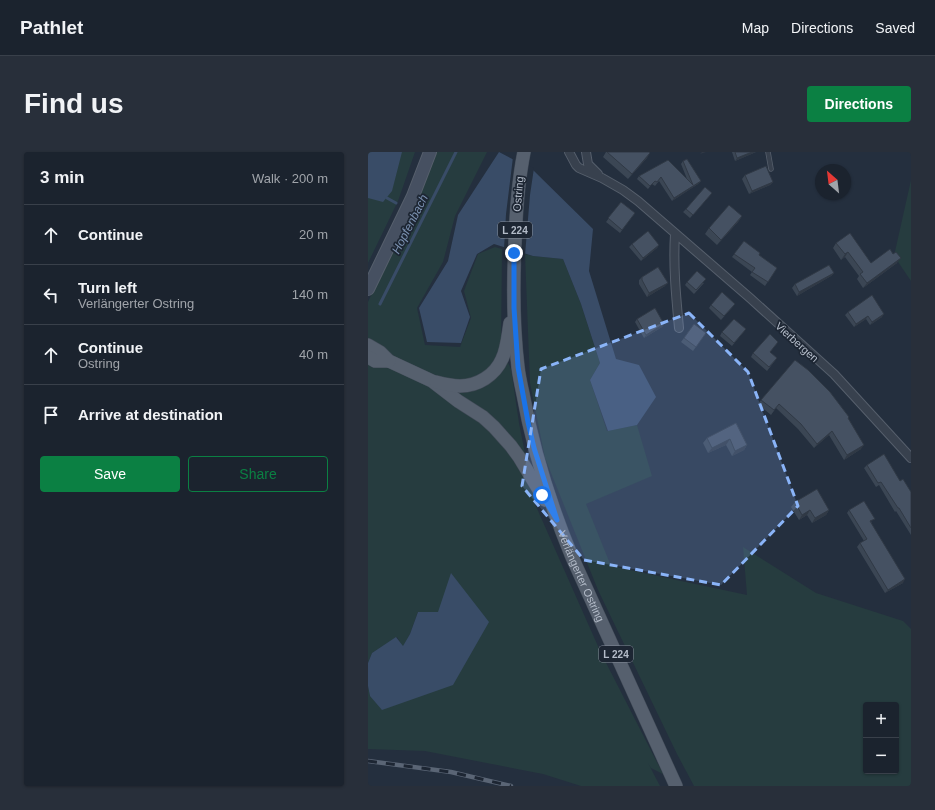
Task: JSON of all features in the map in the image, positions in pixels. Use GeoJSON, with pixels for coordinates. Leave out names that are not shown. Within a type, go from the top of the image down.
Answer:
{"type":"FeatureCollection","features":[{"type":"Feature","properties":{"kind":"main road"},"geometry":{"type":"LineString","coordinates":[[368,289],[413,196],[430,152]]}},
{"type":"Feature","properties":{"kind":"main road","name":"Ostring"},"geometry":{"type":"LineString","coordinates":[[514,308],[514,253],[517,202],[519,179],[524,152]]}},
{"type":"Feature","properties":{"kind":"main road"},"geometry":{"type":"LineString","coordinates":[[368,346],[380,352],[389,361],[432,381],[453,386],[466,386],[477,383],[488,377],[499,365],[504,353],[514,308]]}},
{"type":"Feature","properties":{"kind":"main road","name":"Verlängerter Ostring"},"geometry":{"type":"LineString","coordinates":[[514,308],[518,367],[528,422],[534,448],[557,520],[676,786]]}},
{"type":"Feature","properties":{"kind":"main road"},"geometry":{"type":"LineString","coordinates":[[368,357],[375,361],[389,361]]}},
{"type":"Feature","properties":{"kind":"main road"},"geometry":{"type":"LineString","coordinates":[[432,381],[494,427],[511,446],[524,465],[557,520]]}},
{"type":"Feature","properties":{"kind":"street","name":"Vierbergen"},"geometry":{"type":"LineString","coordinates":[[569,152],[579,168],[602,178],[638,201],[750,298],[834,374],[911,458]]}},
{"type":"Feature","properties":{"kind":"street","name":"Vierbergen"},"geometry":{"type":"LineString","coordinates":[[586,152],[588,164],[602,178]]}},
{"type":"Feature","properties":{"kind":"street"},"geometry":{"type":"LineString","coordinates":[[675,234],[674,272],[679,328]]}},
{"type":"Feature","properties":{"kind":"lane"},"geometry":{"type":"LineString","coordinates":[[768,152],[771,169]]}},
{"type":"Feature","properties":{"kind":"highlighted area"},"geometry":{"type":"Polygon","coordinates":[[[689,313],[748,372],[798,506],[721,585],[584,560],[522,486],[541,369],[689,313]]]}},
{"type":"Feature","properties":{"kind":"green space"},"geometry":{"type":"Polygon","coordinates":[[[368,152],[415,152],[398,201],[368,263],[368,152]]]}},
{"type":"Feature","properties":{"kind":"green space"},"geometry":{"type":"Polygon","coordinates":[[[437,152],[487,152],[455,216],[443,262],[417,308],[425,345],[460,347],[471,318],[464,291],[478,254],[495,247],[502,249],[501,348],[511,369],[519,423],[535,504],[601,653],[663,774],[651,768],[648,763],[660,786],[581,786],[543,774],[425,751],[368,749],[368,686],[370,696],[438,612],[418,612],[410,634],[403,647],[397,637],[372,653],[368,663],[368,302],[437,152]]]}},
{"type":"Feature","properties":{"kind":"green space"},"geometry":{"type":"Polygon","coordinates":[[[911,180],[911,281],[894,256],[911,180]]]}},
{"type":"Feature","properties":{"kind":"green space"},"geometry":{"type":"Polygon","coordinates":[[[525,254],[563,259],[581,304],[600,363],[590,380],[607,431],[637,425],[652,476],[586,504],[611,566],[747,595],[743,547],[816,593],[903,621],[911,629],[911,786],[694,786],[598,590],[545,458],[530,383],[525,254]]]}},
{"type":"Feature","properties":{"kind":"water"},"geometry":{"type":"Polygon","coordinates":[[[368,152],[402,152],[392,191],[383,202],[368,198],[368,152]]]}},
{"type":"Feature","properties":{"kind":"water"},"geometry":{"type":"Polygon","coordinates":[[[499,152],[533,170],[593,229],[589,271],[616,359],[639,365],[656,397],[637,425],[608,431],[590,380],[600,363],[581,304],[563,259],[533,256],[494,244],[477,254],[461,291],[470,317],[461,343],[427,342],[419,308],[448,261],[458,215],[499,152]]]}},
{"type":"Feature","properties":{"kind":"water"},"geometry":{"type":"Polygon","coordinates":[[[451,573],[489,622],[453,685],[382,710],[370,696],[368,686],[368,663],[372,653],[396,637],[403,646],[410,634],[418,612],[438,612],[451,573]]]}},
{"type":"Feature","properties":{"kind":"pier"},"geometry":{"type":"Polygon","coordinates":[[[513,157],[534,168],[530,195],[525,255],[504,249],[506,214],[513,157]]]}},
{"type":"Feature","properties":{"kind":"building"},"geometry":{"type":"Polygon","coordinates":[[[607,152],[649,152],[650,153],[632,174],[607,152]]]}},
{"type":"Feature","properties":{"kind":"building"},"geometry":{"type":"Polygon","coordinates":[[[735,152],[752,152],[737,158],[735,152]]]}},
{"type":"Feature","properties":{"kind":"building"},"geometry":{"type":"Polygon","coordinates":[[[687,159],[701,181],[674,198],[661,177],[657,182],[655,181],[650,186],[639,176],[668,160],[693,185],[683,161],[687,159]]]}},
{"type":"Feature","properties":{"kind":"building"},"geometry":{"type":"Polygon","coordinates":[[[766,166],[773,182],[752,191],[745,175],[766,166]]]}},
{"type":"Feature","properties":{"kind":"building"},"geometry":{"type":"Polygon","coordinates":[[[705,187],[712,193],[693,215],[686,209],[705,187]]]}},
{"type":"Feature","properties":{"kind":"building"},"geometry":{"type":"Polygon","coordinates":[[[621,202],[635,213],[622,230],[608,218],[621,202]]]}},
{"type":"Feature","properties":{"kind":"building"},"geometry":{"type":"Polygon","coordinates":[[[729,205],[742,216],[721,240],[709,228],[729,205]]]}},
{"type":"Feature","properties":{"kind":"building"},"geometry":{"type":"Polygon","coordinates":[[[648,231],[659,245],[643,258],[632,244],[648,231]]]}},
{"type":"Feature","properties":{"kind":"building"},"geometry":{"type":"Polygon","coordinates":[[[850,233],[871,263],[890,249],[893,254],[896,252],[901,258],[867,283],[860,274],[863,272],[848,252],[845,254],[836,243],[850,233]]]}},
{"type":"Feature","properties":{"kind":"building"},"geometry":{"type":"Polygon","coordinates":[[[744,241],[760,253],[759,255],[777,268],[768,282],[752,272],[755,268],[734,254],[744,241]]]}},
{"type":"Feature","properties":{"kind":"building"},"geometry":{"type":"Polygon","coordinates":[[[829,265],[834,273],[799,292],[795,284],[829,265]]]}},
{"type":"Feature","properties":{"kind":"building"},"geometry":{"type":"Polygon","coordinates":[[[658,267],[668,283],[649,293],[642,280],[642,277],[658,267]]]}},
{"type":"Feature","properties":{"kind":"building"},"geometry":{"type":"Polygon","coordinates":[[[697,271],[706,279],[696,290],[687,282],[697,271]]]}},
{"type":"Feature","properties":{"kind":"building"},"geometry":{"type":"Polygon","coordinates":[[[722,292],[735,304],[724,316],[711,305],[722,292]]]}},
{"type":"Feature","properties":{"kind":"building"},"geometry":{"type":"Polygon","coordinates":[[[872,295],[884,314],[872,322],[868,316],[856,324],[848,312],[872,295]]]}},
{"type":"Feature","properties":{"kind":"building"},"geometry":{"type":"Polygon","coordinates":[[[655,308],[664,324],[646,335],[637,319],[655,308]]]}},
{"type":"Feature","properties":{"kind":"building"},"geometry":{"type":"Polygon","coordinates":[[[734,319],[746,329],[734,343],[722,332],[734,319]]]}},
{"type":"Feature","properties":{"kind":"building"},"geometry":{"type":"Polygon","coordinates":[[[694,324],[706,333],[696,347],[684,338],[694,324]]]}},
{"type":"Feature","properties":{"kind":"building"},"geometry":{"type":"Polygon","coordinates":[[[770,334],[778,342],[770,352],[777,358],[769,367],[753,353],[770,334]]]}},
{"type":"Feature","properties":{"kind":"building"},"geometry":{"type":"Polygon","coordinates":[[[795,360],[808,370],[830,392],[849,417],[848,418],[864,445],[847,455],[832,431],[817,444],[801,424],[779,404],[774,410],[761,400],[795,360]]]}},
{"type":"Feature","properties":{"kind":"building"},"geometry":{"type":"Polygon","coordinates":[[[736,423],[747,445],[735,451],[730,439],[712,448],[707,438],[736,423]]]}},
{"type":"Feature","properties":{"kind":"building"},"geometry":{"type":"Polygon","coordinates":[[[884,454],[900,481],[903,479],[911,492],[911,528],[881,482],[878,483],[867,465],[884,454]]]}},
{"type":"Feature","properties":{"kind":"building"},"geometry":{"type":"Polygon","coordinates":[[[817,489],[829,510],[815,518],[810,510],[802,515],[795,502],[817,489]]]}},
{"type":"Feature","properties":{"kind":"building"},"geometry":{"type":"Polygon","coordinates":[[[864,501],[875,519],[870,521],[905,579],[888,590],[860,543],[867,539],[849,510],[864,501]]]}},
{"type":"Feature","properties":{"kind":"waterway","name":"Hopfenbach"},"geometry":{"type":"LineString","coordinates":[[380,304],[456,152]]}},
{"type":"Feature","properties":{"kind":"waterway"},"geometry":{"type":"LineString","coordinates":[[387,198],[396,203]]}},
{"type":"Feature","properties":{"kind":"railway"},"geometry":{"type":"LineString","coordinates":[[368,761],[451,772],[511,786]]}},
{"type":"Feature","properties":{"kind":"route"},"geometry":{"type":"LineString","coordinates":[[514,253],[514,308],[518,367],[534,448],[557,520],[542,495]]}}]}
